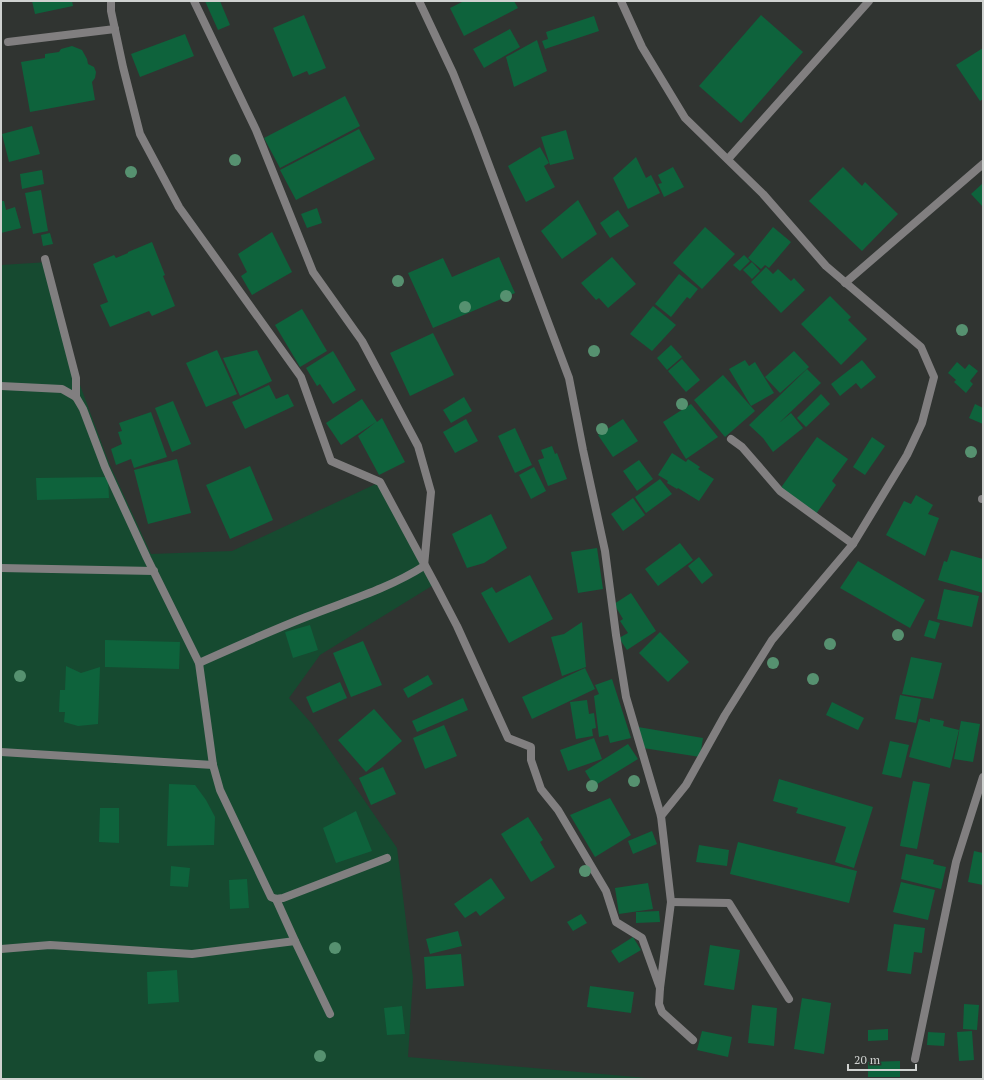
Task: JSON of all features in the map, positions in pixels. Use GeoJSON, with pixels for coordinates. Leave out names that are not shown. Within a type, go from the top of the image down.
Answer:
{"type":"FeatureCollection","features":[{"type":"Feature","properties":{"kind":"street"},"geometry":{"type":"LineString","coordinates":[[112,1],[111,11],[140,134],[179,207],[301,377],[332,461],[380,482],[457,626],[508,738],[531,747],[531,760],[541,788],[558,810],[606,891],[616,922],[642,938],[660,988]]}},
{"type":"Feature","properties":{"kind":"street"},"geometry":{"type":"LineString","coordinates":[[194,1],[256,130],[313,272],[362,341],[418,446],[431,492],[424,566]]}},
{"type":"Feature","properties":{"kind":"street"},"geometry":{"type":"LineString","coordinates":[[419,1],[453,73],[475,128],[569,378],[605,551],[626,697],[661,816],[671,902],[659,1004],[662,1012],[692,1040]]}},
{"type":"Feature","properties":{"kind":"street"},"geometry":{"type":"LineString","coordinates":[[621,1],[642,48],[685,118],[763,194],[826,266],[921,346],[934,377],[922,423],[907,455],[853,544],[772,640],[725,715],[686,785],[661,816]]}},
{"type":"Feature","properties":{"kind":"street"},"geometry":{"type":"LineString","coordinates":[[728,159],[869,1]]}},
{"type":"Feature","properties":{"kind":"street"},"geometry":{"type":"LineString","coordinates":[[8,42],[115,29]]}},
{"type":"Feature","properties":{"kind":"street"},"geometry":{"type":"LineString","coordinates":[[845,283],[983,164]]}},
{"type":"Feature","properties":{"kind":"street"},"geometry":{"type":"LineString","coordinates":[[45,259],[76,378],[76,397]]}},
{"type":"Feature","properties":{"kind":"street"},"geometry":{"type":"LineString","coordinates":[[1,386],[62,389],[76,397],[83,409],[105,467],[199,663],[213,765],[220,790],[271,897],[276,899],[283,898],[387,858]]}},
{"type":"Feature","properties":{"kind":"street"},"geometry":{"type":"LineString","coordinates":[[731,439],[742,447],[780,491],[853,544]]}},
{"type":"Feature","properties":{"kind":"street"},"geometry":{"type":"LineString","coordinates":[[199,663],[307,616],[341,605],[388,585],[424,566]]}},
{"type":"Feature","properties":{"kind":"street"},"geometry":{"type":"LineString","coordinates":[[1,568],[154,571]]}},
{"type":"Feature","properties":{"kind":"street"},"geometry":{"type":"LineString","coordinates":[[1,752],[213,765]]}},
{"type":"Feature","properties":{"kind":"street"},"geometry":{"type":"LineString","coordinates":[[915,1059],[956,862],[983,777]]}},
{"type":"Feature","properties":{"kind":"street"},"geometry":{"type":"LineString","coordinates":[[276,899],[330,1014]]}},
{"type":"Feature","properties":{"kind":"street"},"geometry":{"type":"LineString","coordinates":[[671,902],[729,903],[789,999]]}},
{"type":"Feature","properties":{"kind":"street"},"geometry":{"type":"LineString","coordinates":[[1,949],[50,945],[192,954],[295,940]]}},
{"type":"Feature","properties":{"kind":"green space"},"geometry":{"type":"Polygon","coordinates":[[[49,262],[77,377],[109,463],[151,554],[232,551],[380,482],[435,584],[320,655],[289,698],[312,724],[397,848],[413,978],[408,1057],[658,1079],[1,1079],[1,265],[49,262]]]}},
{"type":"Feature","properties":{"kind":"building"},"geometry":{"type":"Polygon","coordinates":[[[32,1],[72,1],[73,6],[35,14],[32,1]]]}},
{"type":"Feature","properties":{"kind":"building"},"geometry":{"type":"Polygon","coordinates":[[[205,1],[220,1],[230,25],[218,30],[205,1]]]}},
{"type":"Feature","properties":{"kind":"building"},"geometry":{"type":"Polygon","coordinates":[[[464,1],[514,1],[518,8],[464,36],[450,8],[464,1]]]}},
{"type":"Feature","properties":{"kind":"building"},"geometry":{"type":"Polygon","coordinates":[[[304,15],[326,68],[309,75],[307,71],[293,77],[273,28],[304,15]]]}},
{"type":"Feature","properties":{"kind":"building"},"geometry":{"type":"Polygon","coordinates":[[[761,15],[803,52],[741,123],[699,86],[761,15]]]}},
{"type":"Feature","properties":{"kind":"building"},"geometry":{"type":"Polygon","coordinates":[[[594,16],[599,31],[545,49],[542,41],[548,39],[546,32],[594,16]]]}},
{"type":"Feature","properties":{"kind":"building"},"geometry":{"type":"Polygon","coordinates":[[[510,29],[520,47],[484,68],[473,49],[510,29]]]}},
{"type":"Feature","properties":{"kind":"building"},"geometry":{"type":"Polygon","coordinates":[[[185,34],[194,56],[140,77],[131,54],[185,34]]]}},
{"type":"Feature","properties":{"kind":"building"},"geometry":{"type":"Polygon","coordinates":[[[537,40],[547,71],[514,87],[506,57],[537,40]]]}},
{"type":"Feature","properties":{"kind":"building"},"geometry":{"type":"Polygon","coordinates":[[[72,46],[82,50],[88,64],[94,67],[96,72],[95,78],[92,82],[95,100],[30,112],[21,62],[45,58],[45,54],[59,52],[61,49],[72,46]]]}},
{"type":"Feature","properties":{"kind":"building"},"geometry":{"type":"Polygon","coordinates":[[[983,48],[983,99],[980,101],[956,65],[983,48]]]}},
{"type":"Feature","properties":{"kind":"building"},"geometry":{"type":"Polygon","coordinates":[[[345,96],[360,126],[280,168],[264,138],[345,96]]]}},
{"type":"Feature","properties":{"kind":"building"},"geometry":{"type":"Polygon","coordinates":[[[32,126],[40,154],[9,162],[2,134],[32,126]]]}},
{"type":"Feature","properties":{"kind":"building"},"geometry":{"type":"Polygon","coordinates":[[[359,129],[375,159],[296,200],[280,170],[359,129]]]}},
{"type":"Feature","properties":{"kind":"building"},"geometry":{"type":"Polygon","coordinates":[[[566,130],[574,159],[550,165],[541,137],[566,130]]]}},
{"type":"Feature","properties":{"kind":"building"},"geometry":{"type":"Polygon","coordinates":[[[540,147],[549,163],[544,166],[555,187],[526,202],[508,166],[540,147]]]}},
{"type":"Feature","properties":{"kind":"building"},"geometry":{"type":"Polygon","coordinates":[[[636,157],[646,178],[651,175],[660,193],[628,209],[613,178],[636,157]]]}},
{"type":"Feature","properties":{"kind":"building"},"geometry":{"type":"Polygon","coordinates":[[[673,167],[684,187],[664,197],[658,184],[662,183],[658,175],[673,167]]]}},
{"type":"Feature","properties":{"kind":"building"},"geometry":{"type":"Polygon","coordinates":[[[843,167],[862,186],[865,182],[898,214],[862,251],[809,201],[843,167]]]}},
{"type":"Feature","properties":{"kind":"building"},"geometry":{"type":"Polygon","coordinates":[[[42,170],[44,184],[22,189],[20,174],[42,170]]]}},
{"type":"Feature","properties":{"kind":"building"},"geometry":{"type":"Polygon","coordinates":[[[983,183],[983,207],[971,194],[983,183]]]}},
{"type":"Feature","properties":{"kind":"building"},"geometry":{"type":"Polygon","coordinates":[[[41,190],[48,231],[33,234],[25,193],[41,190]]]}},
{"type":"Feature","properties":{"kind":"building"},"geometry":{"type":"Polygon","coordinates":[[[578,200],[597,234],[562,259],[541,231],[578,200]]]}},
{"type":"Feature","properties":{"kind":"building"},"geometry":{"type":"Polygon","coordinates":[[[1,201],[4,201],[6,210],[15,207],[21,228],[1,233],[1,201]]]}},
{"type":"Feature","properties":{"kind":"building"},"geometry":{"type":"Polygon","coordinates":[[[317,208],[322,223],[307,228],[301,214],[317,208]]]}},
{"type":"Feature","properties":{"kind":"building"},"geometry":{"type":"Polygon","coordinates":[[[618,210],[629,226],[610,238],[600,223],[618,210]]]}},
{"type":"Feature","properties":{"kind":"building"},"geometry":{"type":"Polygon","coordinates":[[[705,227],[735,254],[702,289],[673,263],[705,227]]]}},
{"type":"Feature","properties":{"kind":"building"},"geometry":{"type":"Polygon","coordinates":[[[773,227],[791,242],[769,268],[765,265],[761,269],[748,258],[773,227]]]}},
{"type":"Feature","properties":{"kind":"building"},"geometry":{"type":"Polygon","coordinates":[[[272,232],[292,272],[252,295],[241,276],[247,272],[238,254],[272,232]]]}},
{"type":"Feature","properties":{"kind":"building"},"geometry":{"type":"Polygon","coordinates":[[[50,233],[53,244],[43,246],[41,235],[50,233]]]}},
{"type":"Feature","properties":{"kind":"building"},"geometry":{"type":"Polygon","coordinates":[[[152,242],[175,306],[152,316],[149,311],[110,327],[100,305],[108,302],[93,264],[114,255],[116,258],[152,242]]]}},
{"type":"Feature","properties":{"kind":"building"},"geometry":{"type":"Polygon","coordinates":[[[744,255],[750,261],[740,271],[733,265],[744,255]]]}},
{"type":"Feature","properties":{"kind":"building"},"geometry":{"type":"Polygon","coordinates":[[[499,257],[515,293],[433,328],[408,273],[443,258],[452,277],[499,257]]]}},
{"type":"Feature","properties":{"kind":"building"},"geometry":{"type":"Polygon","coordinates":[[[612,257],[636,284],[608,308],[599,298],[596,300],[581,283],[612,257]]]}},
{"type":"Feature","properties":{"kind":"building"},"geometry":{"type":"Polygon","coordinates":[[[752,262],[760,271],[752,279],[743,270],[752,262]]]}},
{"type":"Feature","properties":{"kind":"building"},"geometry":{"type":"Polygon","coordinates":[[[766,267],[773,274],[778,269],[791,281],[794,278],[805,290],[781,313],[751,282],[766,267]]]}},
{"type":"Feature","properties":{"kind":"building"},"geometry":{"type":"Polygon","coordinates":[[[679,274],[698,289],[690,299],[687,297],[671,317],[655,304],[679,274]]]}},
{"type":"Feature","properties":{"kind":"building"},"geometry":{"type":"Polygon","coordinates":[[[830,296],[851,317],[848,320],[867,339],[841,365],[801,324],[830,296]]]}},
{"type":"Feature","properties":{"kind":"building"},"geometry":{"type":"Polygon","coordinates":[[[653,306],[676,325],[652,351],[630,334],[653,306]]]}},
{"type":"Feature","properties":{"kind":"building"},"geometry":{"type":"Polygon","coordinates":[[[302,309],[327,351],[300,367],[275,325],[302,309]]]}},
{"type":"Feature","properties":{"kind":"building"},"geometry":{"type":"Polygon","coordinates":[[[433,333],[454,375],[410,396],[390,353],[433,333]]]}},
{"type":"Feature","properties":{"kind":"building"},"geometry":{"type":"Polygon","coordinates":[[[671,345],[682,357],[667,370],[657,358],[671,345]]]}},
{"type":"Feature","properties":{"kind":"building"},"geometry":{"type":"Polygon","coordinates":[[[217,350],[237,394],[206,407],[186,363],[217,350]]]}},
{"type":"Feature","properties":{"kind":"building"},"geometry":{"type":"Polygon","coordinates":[[[257,350],[272,381],[240,396],[223,358],[257,350]]]}},
{"type":"Feature","properties":{"kind":"building"},"geometry":{"type":"Polygon","coordinates":[[[333,351],[356,390],[333,404],[320,384],[317,386],[306,368],[333,351]]]}},
{"type":"Feature","properties":{"kind":"building"},"geometry":{"type":"Polygon","coordinates":[[[794,351],[809,367],[780,393],[765,377],[794,351]]]}},
{"type":"Feature","properties":{"kind":"building"},"geometry":{"type":"Polygon","coordinates":[[[682,359],[700,380],[686,392],[668,371],[682,359]]]}},
{"type":"Feature","properties":{"kind":"building"},"geometry":{"type":"Polygon","coordinates":[[[745,360],[749,366],[755,362],[774,393],[751,406],[729,369],[745,360]]]}},
{"type":"Feature","properties":{"kind":"building"},"geometry":{"type":"Polygon","coordinates":[[[862,360],[876,377],[861,389],[856,383],[840,396],[831,384],[862,360]]]}},
{"type":"Feature","properties":{"kind":"building"},"geometry":{"type":"Polygon","coordinates":[[[957,362],[965,369],[969,364],[978,371],[970,381],[973,384],[966,393],[954,382],[956,380],[948,373],[957,362]]]}},
{"type":"Feature","properties":{"kind":"building"},"geometry":{"type":"Polygon","coordinates":[[[807,369],[821,383],[779,423],[791,413],[803,428],[773,452],[763,438],[749,425],[807,369]]]}},
{"type":"Feature","properties":{"kind":"building"},"geometry":{"type":"Polygon","coordinates":[[[723,375],[755,411],[725,437],[694,400],[723,375]]]}},
{"type":"Feature","properties":{"kind":"building"},"geometry":{"type":"Polygon","coordinates":[[[269,385],[276,399],[288,394],[294,406],[245,429],[232,402],[269,385]]]}},
{"type":"Feature","properties":{"kind":"building"},"geometry":{"type":"Polygon","coordinates":[[[821,394],[830,404],[806,427],[797,418],[821,394]]]}},
{"type":"Feature","properties":{"kind":"building"},"geometry":{"type":"Polygon","coordinates":[[[464,397],[472,411],[451,423],[443,410],[464,397]]]}},
{"type":"Feature","properties":{"kind":"building"},"geometry":{"type":"Polygon","coordinates":[[[362,399],[377,422],[382,418],[405,462],[379,475],[358,436],[376,422],[341,445],[326,423],[362,399]]]}},
{"type":"Feature","properties":{"kind":"building"},"geometry":{"type":"Polygon","coordinates":[[[173,401],[191,444],[172,452],[155,408],[173,401]]]}},
{"type":"Feature","properties":{"kind":"building"},"geometry":{"type":"Polygon","coordinates":[[[691,404],[718,437],[686,459],[663,422],[691,404]]]}},
{"type":"Feature","properties":{"kind":"building"},"geometry":{"type":"Polygon","coordinates":[[[975,404],[983,408],[983,424],[969,418],[975,404]]]}},
{"type":"Feature","properties":{"kind":"building"},"geometry":{"type":"Polygon","coordinates":[[[151,412],[167,457],[134,468],[131,459],[116,465],[111,449],[122,444],[118,432],[122,431],[119,423],[151,412]]]}},
{"type":"Feature","properties":{"kind":"building"},"geometry":{"type":"Polygon","coordinates":[[[466,419],[478,441],[455,453],[443,432],[466,419]]]}},
{"type":"Feature","properties":{"kind":"building"},"geometry":{"type":"Polygon","coordinates":[[[623,419],[638,441],[613,457],[598,435],[623,419]]]}},
{"type":"Feature","properties":{"kind":"building"},"geometry":{"type":"Polygon","coordinates":[[[515,428],[532,465],[515,473],[498,436],[515,428]]]}},
{"type":"Feature","properties":{"kind":"building"},"geometry":{"type":"Polygon","coordinates":[[[817,437],[848,459],[832,481],[836,485],[816,514],[780,489],[817,437]]]}},
{"type":"Feature","properties":{"kind":"building"},"geometry":{"type":"Polygon","coordinates":[[[872,437],[885,446],[865,475],[853,467],[872,437]]]}},
{"type":"Feature","properties":{"kind":"building"},"geometry":{"type":"Polygon","coordinates":[[[552,446],[555,454],[557,453],[567,479],[548,486],[538,460],[544,458],[541,450],[552,446]]]}},
{"type":"Feature","properties":{"kind":"building"},"geometry":{"type":"Polygon","coordinates":[[[672,453],[686,462],[688,459],[700,467],[698,469],[714,479],[699,501],[667,483],[668,481],[658,475],[672,453]]]}},
{"type":"Feature","properties":{"kind":"building"},"geometry":{"type":"Polygon","coordinates":[[[177,459],[191,513],[148,524],[134,470],[177,459]]]}},
{"type":"Feature","properties":{"kind":"building"},"geometry":{"type":"Polygon","coordinates":[[[639,460],[653,479],[637,491],[623,471],[639,460]]]}},
{"type":"Feature","properties":{"kind":"building"},"geometry":{"type":"Polygon","coordinates":[[[250,466],[273,520],[230,539],[206,485],[250,466]]]}},
{"type":"Feature","properties":{"kind":"building"},"geometry":{"type":"Polygon","coordinates":[[[534,467],[546,491],[531,499],[519,475],[534,467]]]}},
{"type":"Feature","properties":{"kind":"building"},"geometry":{"type":"Polygon","coordinates":[[[108,477],[109,498],[37,500],[36,478],[108,477]]]}},
{"type":"Feature","properties":{"kind":"building"},"geometry":{"type":"Polygon","coordinates":[[[660,479],[672,494],[646,513],[635,497],[660,479]]]}},
{"type":"Feature","properties":{"kind":"building"},"geometry":{"type":"Polygon","coordinates":[[[916,495],[933,505],[928,514],[939,518],[925,556],[886,535],[904,501],[911,504],[916,495]]]}},
{"type":"Feature","properties":{"kind":"building"},"geometry":{"type":"Polygon","coordinates":[[[633,498],[645,515],[623,531],[611,514],[633,498]]]}},
{"type":"Feature","properties":{"kind":"building"},"geometry":{"type":"Polygon","coordinates":[[[491,514],[507,548],[484,563],[467,568],[452,534],[491,514]]]}},
{"type":"Feature","properties":{"kind":"building"},"geometry":{"type":"Polygon","coordinates":[[[680,543],[693,560],[658,586],[645,569],[680,543]]]}},
{"type":"Feature","properties":{"kind":"building"},"geometry":{"type":"Polygon","coordinates":[[[597,548],[603,589],[578,593],[571,552],[597,548]]]}},
{"type":"Feature","properties":{"kind":"building"},"geometry":{"type":"Polygon","coordinates":[[[951,550],[983,559],[983,593],[938,580],[944,561],[947,562],[951,550]]]}},
{"type":"Feature","properties":{"kind":"building"},"geometry":{"type":"Polygon","coordinates":[[[699,557],[713,575],[702,584],[688,566],[699,557]]]}},
{"type":"Feature","properties":{"kind":"building"},"geometry":{"type":"Polygon","coordinates":[[[858,561],[925,600],[910,628],[840,588],[858,561]]]}},
{"type":"Feature","properties":{"kind":"building"},"geometry":{"type":"Polygon","coordinates":[[[530,575],[553,619],[509,643],[481,593],[492,587],[496,593],[530,575]]]}},
{"type":"Feature","properties":{"kind":"building"},"geometry":{"type":"Polygon","coordinates":[[[944,589],[979,596],[972,627],[937,619],[944,589]]]}},
{"type":"Feature","properties":{"kind":"building"},"geometry":{"type":"Polygon","coordinates":[[[631,593],[656,631],[627,650],[619,638],[628,633],[620,621],[623,619],[614,604],[631,593]]]}},
{"type":"Feature","properties":{"kind":"building"},"geometry":{"type":"Polygon","coordinates":[[[929,620],[940,623],[935,639],[924,636],[929,620]]]}},
{"type":"Feature","properties":{"kind":"building"},"geometry":{"type":"Polygon","coordinates":[[[582,622],[586,667],[562,676],[551,637],[564,634],[582,622]]]}},
{"type":"Feature","properties":{"kind":"building"},"geometry":{"type":"Polygon","coordinates":[[[310,625],[318,650],[293,658],[285,632],[310,625]]]}},
{"type":"Feature","properties":{"kind":"building"},"geometry":{"type":"Polygon","coordinates":[[[660,632],[689,662],[668,682],[639,653],[660,632]]]}},
{"type":"Feature","properties":{"kind":"building"},"geometry":{"type":"Polygon","coordinates":[[[105,640],[180,642],[179,669],[105,667],[105,640]]]}},
{"type":"Feature","properties":{"kind":"building"},"geometry":{"type":"Polygon","coordinates":[[[363,641],[382,685],[351,697],[333,653],[363,641]]]}},
{"type":"Feature","properties":{"kind":"building"},"geometry":{"type":"Polygon","coordinates":[[[911,657],[942,663],[933,699],[902,694],[911,657]]]}},
{"type":"Feature","properties":{"kind":"building"},"geometry":{"type":"Polygon","coordinates":[[[66,666],[81,673],[100,667],[98,724],[78,726],[64,722],[65,712],[59,712],[60,690],[65,690],[66,666]]]}},
{"type":"Feature","properties":{"kind":"building"},"geometry":{"type":"Polygon","coordinates":[[[585,668],[595,689],[532,719],[522,697],[585,668]]]}},
{"type":"Feature","properties":{"kind":"building"},"geometry":{"type":"Polygon","coordinates":[[[428,675],[433,684],[408,698],[403,689],[428,675]]]}},
{"type":"Feature","properties":{"kind":"building"},"geometry":{"type":"Polygon","coordinates":[[[612,679],[631,738],[610,743],[608,735],[599,737],[594,696],[599,694],[595,685],[612,679]]]}},
{"type":"Feature","properties":{"kind":"building"},"geometry":{"type":"Polygon","coordinates":[[[340,682],[347,698],[313,713],[306,697],[340,682]]]}},
{"type":"Feature","properties":{"kind":"building"},"geometry":{"type":"Polygon","coordinates":[[[900,695],[921,699],[916,723],[895,719],[900,695]]]}},
{"type":"Feature","properties":{"kind":"building"},"geometry":{"type":"Polygon","coordinates":[[[463,698],[468,710],[417,732],[412,721],[463,698]]]}},
{"type":"Feature","properties":{"kind":"building"},"geometry":{"type":"Polygon","coordinates":[[[587,700],[589,714],[594,713],[596,728],[592,729],[593,736],[576,739],[570,702],[587,700]]]}},
{"type":"Feature","properties":{"kind":"building"},"geometry":{"type":"Polygon","coordinates":[[[832,702],[864,718],[858,730],[826,715],[832,702]]]}},
{"type":"Feature","properties":{"kind":"building"},"geometry":{"type":"Polygon","coordinates":[[[374,709],[402,741],[366,772],[338,740],[374,709]]]}},
{"type":"Feature","properties":{"kind":"building"},"geometry":{"type":"Polygon","coordinates":[[[930,718],[944,721],[943,726],[959,730],[950,768],[909,757],[919,719],[930,722],[930,718]]]}},
{"type":"Feature","properties":{"kind":"building"},"geometry":{"type":"Polygon","coordinates":[[[961,721],[980,724],[973,762],[954,759],[961,721]]]}},
{"type":"Feature","properties":{"kind":"building"},"geometry":{"type":"Polygon","coordinates":[[[444,725],[457,756],[425,769],[413,738],[444,725]]]}},
{"type":"Feature","properties":{"kind":"building"},"geometry":{"type":"Polygon","coordinates":[[[638,727],[703,738],[700,757],[643,748],[638,727]]]}},
{"type":"Feature","properties":{"kind":"building"},"geometry":{"type":"Polygon","coordinates":[[[594,738],[602,759],[568,771],[560,750],[594,738]]]}},
{"type":"Feature","properties":{"kind":"building"},"geometry":{"type":"Polygon","coordinates":[[[890,741],[909,745],[901,778],[882,774],[890,741]]]}},
{"type":"Feature","properties":{"kind":"building"},"geometry":{"type":"Polygon","coordinates":[[[628,744],[638,759],[594,786],[585,771],[628,744]]]}},
{"type":"Feature","properties":{"kind":"building"},"geometry":{"type":"Polygon","coordinates":[[[383,767],[396,794],[371,805],[359,778],[383,767]]]}},
{"type":"Feature","properties":{"kind":"building"},"geometry":{"type":"Polygon","coordinates":[[[779,779],[873,807],[854,868],[835,862],[846,827],[796,813],[798,808],[773,801],[779,779]]]}},
{"type":"Feature","properties":{"kind":"building"},"geometry":{"type":"Polygon","coordinates":[[[913,781],[930,784],[917,849],[900,846],[913,781]]]}},
{"type":"Feature","properties":{"kind":"building"},"geometry":{"type":"Polygon","coordinates":[[[169,784],[195,785],[206,800],[215,817],[214,845],[167,846],[169,784]]]}},
{"type":"Feature","properties":{"kind":"building"},"geometry":{"type":"Polygon","coordinates":[[[610,798],[631,835],[595,857],[570,815],[610,798]]]}},
{"type":"Feature","properties":{"kind":"building"},"geometry":{"type":"Polygon","coordinates":[[[100,808],[119,808],[119,843],[99,842],[100,808]]]}},
{"type":"Feature","properties":{"kind":"building"},"geometry":{"type":"Polygon","coordinates":[[[356,811],[372,851],[336,863],[323,828],[356,811]]]}},
{"type":"Feature","properties":{"kind":"building"},"geometry":{"type":"Polygon","coordinates":[[[528,817],[543,840],[540,842],[555,867],[531,882],[501,834],[528,817]]]}},
{"type":"Feature","properties":{"kind":"building"},"geometry":{"type":"Polygon","coordinates":[[[652,831],[657,844],[633,854],[628,841],[652,831]]]}},
{"type":"Feature","properties":{"kind":"building"},"geometry":{"type":"Polygon","coordinates":[[[738,842],[857,871],[849,903],[730,874],[738,842]]]}},
{"type":"Feature","properties":{"kind":"building"},"geometry":{"type":"Polygon","coordinates":[[[699,845],[729,850],[727,866],[696,862],[699,845]]]}},
{"type":"Feature","properties":{"kind":"building"},"geometry":{"type":"Polygon","coordinates":[[[974,851],[983,853],[983,885],[968,882],[974,851]]]}},
{"type":"Feature","properties":{"kind":"building"},"geometry":{"type":"Polygon","coordinates":[[[906,854],[934,860],[933,864],[946,867],[941,889],[901,879],[906,854]]]}},
{"type":"Feature","properties":{"kind":"building"},"geometry":{"type":"Polygon","coordinates":[[[171,866],[190,868],[188,887],[170,886],[171,866]]]}},
{"type":"Feature","properties":{"kind":"building"},"geometry":{"type":"Polygon","coordinates":[[[491,878],[505,898],[480,916],[476,911],[465,918],[454,904],[491,878]]]}},
{"type":"Feature","properties":{"kind":"building"},"geometry":{"type":"Polygon","coordinates":[[[247,879],[249,908],[230,909],[229,880],[247,879]]]}},
{"type":"Feature","properties":{"kind":"building"},"geometry":{"type":"Polygon","coordinates":[[[901,882],[935,890],[928,920],[893,912],[901,882]]]}},
{"type":"Feature","properties":{"kind":"building"},"geometry":{"type":"Polygon","coordinates":[[[648,883],[653,909],[619,914],[615,888],[648,883]]]}},
{"type":"Feature","properties":{"kind":"building"},"geometry":{"type":"Polygon","coordinates":[[[659,911],[660,922],[636,923],[636,912],[659,911]]]}},
{"type":"Feature","properties":{"kind":"building"},"geometry":{"type":"Polygon","coordinates":[[[581,914],[587,923],[573,931],[567,922],[581,914]]]}},
{"type":"Feature","properties":{"kind":"building"},"geometry":{"type":"Polygon","coordinates":[[[894,924],[925,928],[922,953],[914,952],[911,974],[887,971],[894,924]]]}},
{"type":"Feature","properties":{"kind":"building"},"geometry":{"type":"Polygon","coordinates":[[[458,931],[462,946],[430,954],[426,939],[458,931]]]}},
{"type":"Feature","properties":{"kind":"building"},"geometry":{"type":"Polygon","coordinates":[[[633,937],[641,950],[619,963],[611,951],[633,937]]]}},
{"type":"Feature","properties":{"kind":"building"},"geometry":{"type":"Polygon","coordinates":[[[710,945],[740,950],[734,990],[704,985],[710,945]]]}},
{"type":"Feature","properties":{"kind":"building"},"geometry":{"type":"Polygon","coordinates":[[[461,954],[464,986],[426,989],[424,957],[461,954]]]}},
{"type":"Feature","properties":{"kind":"building"},"geometry":{"type":"Polygon","coordinates":[[[177,970],[179,1002],[148,1004],[147,972],[177,970]]]}},
{"type":"Feature","properties":{"kind":"building"},"geometry":{"type":"Polygon","coordinates":[[[590,986],[634,992],[631,1013],[587,1007],[590,986]]]}},
{"type":"Feature","properties":{"kind":"building"},"geometry":{"type":"Polygon","coordinates":[[[802,998],[831,1003],[824,1054],[794,1049],[802,998]]]}},
{"type":"Feature","properties":{"kind":"building"},"geometry":{"type":"Polygon","coordinates":[[[964,1004],[979,1005],[977,1030],[963,1029],[964,1004]]]}},
{"type":"Feature","properties":{"kind":"building"},"geometry":{"type":"Polygon","coordinates":[[[752,1005],[777,1008],[774,1046],[748,1043],[752,1005]]]}},
{"type":"Feature","properties":{"kind":"building"},"geometry":{"type":"Polygon","coordinates":[[[402,1006],[405,1034],[387,1035],[384,1008],[402,1006]]]}},
{"type":"Feature","properties":{"kind":"building"},"geometry":{"type":"Polygon","coordinates":[[[888,1029],[888,1040],[868,1041],[868,1030],[888,1029]]]}},
{"type":"Feature","properties":{"kind":"building"},"geometry":{"type":"Polygon","coordinates":[[[702,1031],[732,1037],[728,1057],[697,1050],[702,1031]]]}},
{"type":"Feature","properties":{"kind":"building"},"geometry":{"type":"Polygon","coordinates":[[[972,1031],[974,1060],[959,1061],[957,1032],[972,1031]]]}},
{"type":"Feature","properties":{"kind":"building"},"geometry":{"type":"Polygon","coordinates":[[[928,1032],[945,1033],[944,1046],[927,1045],[928,1032]]]}},
{"type":"Feature","properties":{"kind":"building"},"geometry":{"type":"Polygon","coordinates":[[[900,1061],[900,1077],[868,1077],[868,1062],[900,1061]]]}}]}
